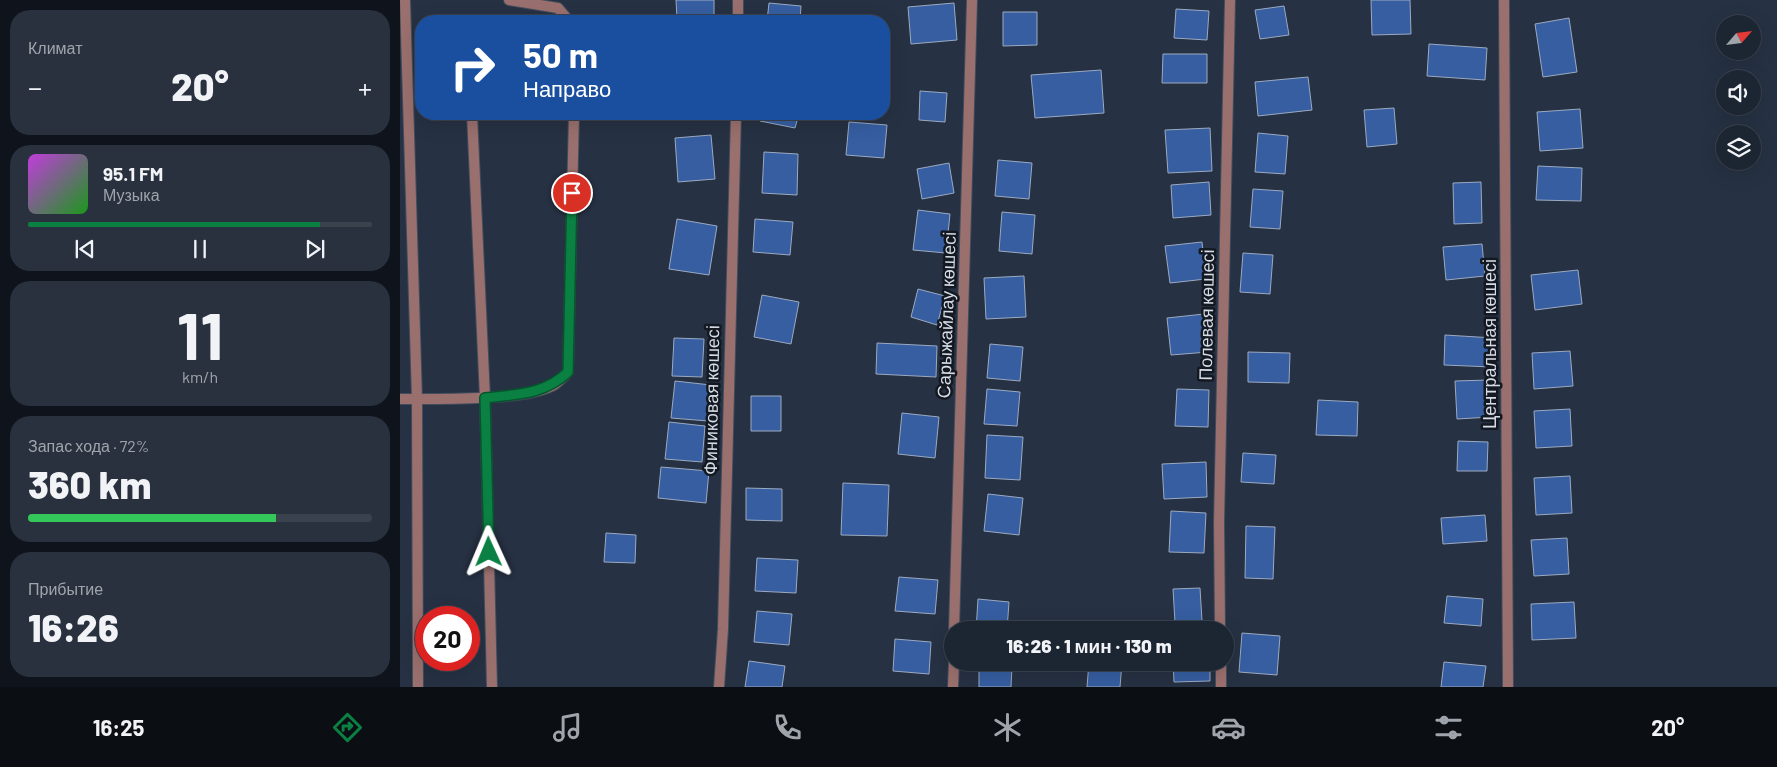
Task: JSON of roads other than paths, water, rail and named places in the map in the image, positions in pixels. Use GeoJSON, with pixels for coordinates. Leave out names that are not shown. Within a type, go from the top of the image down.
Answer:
{"type":"FeatureCollection","features":[{"type":"Feature","properties":{"kind":"street"},"geometry":{"type":"LineString","coordinates":[[405,0],[417,400],[418,687]]}},
{"type":"Feature","properties":{"kind":"street"},"geometry":{"type":"LineString","coordinates":[[509,0],[557,4],[565,15]]}},
{"type":"Feature","properties":{"kind":"street"},"geometry":{"type":"LineString","coordinates":[[738,0],[738,15]]}},
{"type":"Feature","properties":{"kind":"street","name":"Сарыжайлау көшесі"},"geometry":{"type":"LineString","coordinates":[[954,621],[972,0]]}},
{"type":"Feature","properties":{"kind":"street","name":"Полевая көшесі"},"geometry":{"type":"LineString","coordinates":[[1220,621],[1219,522],[1230,0]]}},
{"type":"Feature","properties":{"kind":"street","name":"Центральная көшесі"},"geometry":{"type":"LineString","coordinates":[[1504,0],[1508,687]]}},
{"type":"Feature","properties":{"kind":"street"},"geometry":{"type":"LineString","coordinates":[[472,120],[485,398],[492,687]]}},
{"type":"Feature","properties":{"kind":"street"},"geometry":{"type":"LineString","coordinates":[[400,399],[485,398],[544,389],[555,384],[568,372],[574,120]]}},
{"type":"Feature","properties":{"kind":"street","name":"Финиковая көшесі"},"geometry":{"type":"LineString","coordinates":[[719,687],[723,629],[736,120]]}},
{"type":"Feature","properties":{"kind":"street"},"geometry":{"type":"LineString","coordinates":[[953,687],[954,671]]}},
{"type":"Feature","properties":{"kind":"street"},"geometry":{"type":"LineString","coordinates":[[1221,671],[1221,687]]}}]}
